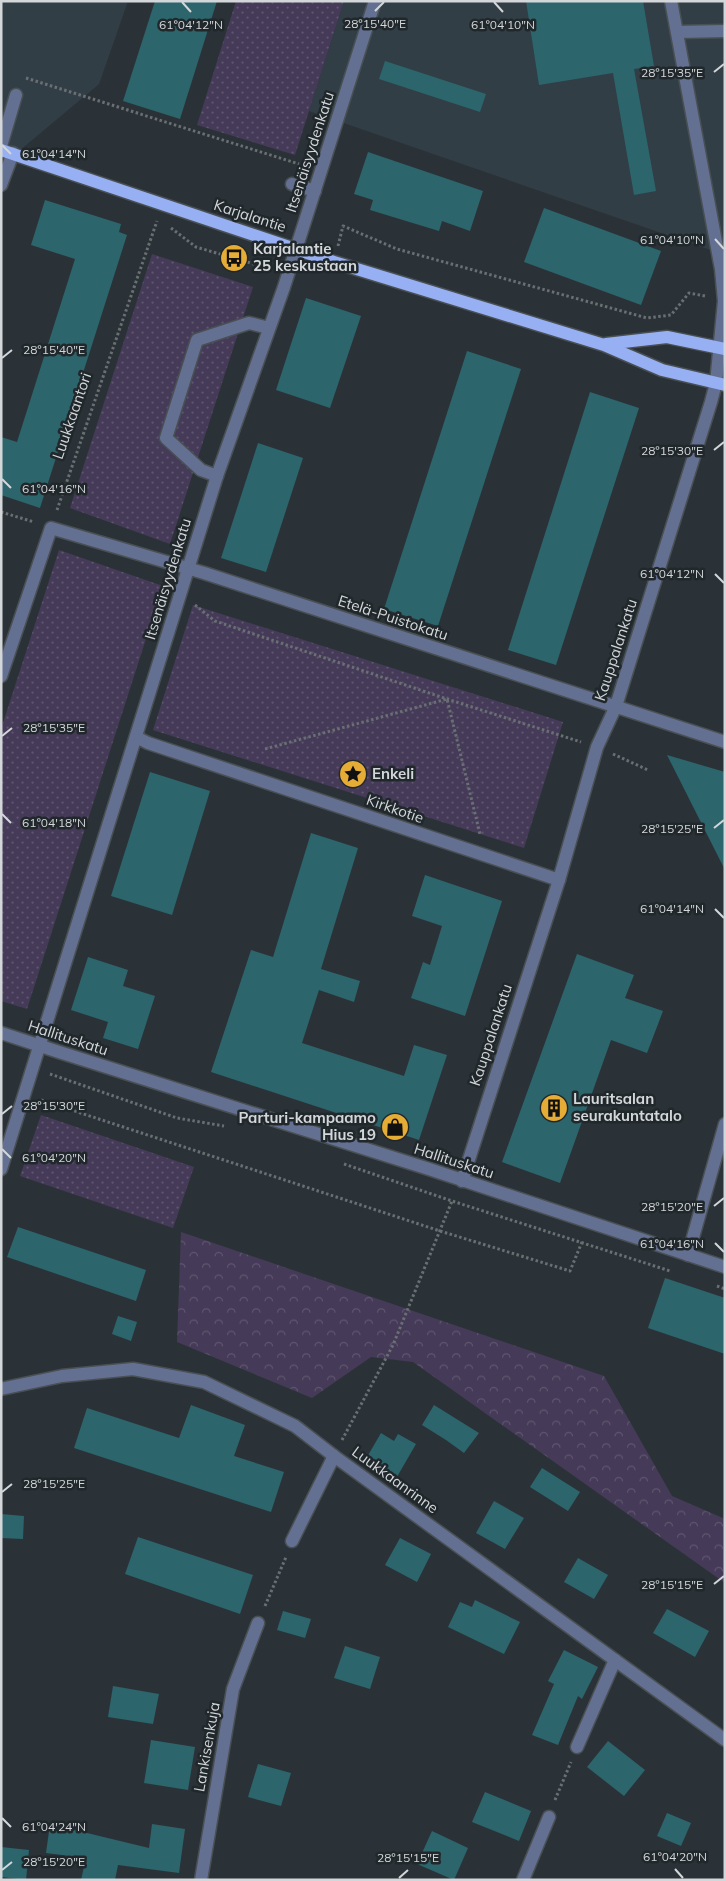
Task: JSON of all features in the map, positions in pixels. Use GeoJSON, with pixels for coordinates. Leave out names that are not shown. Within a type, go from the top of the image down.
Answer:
{"type":"FeatureCollection","features":[{"type":"Feature","properties":{"kind":"main road","name":"Karjalantie"},"geometry":{"type":"LineString","coordinates":[[5,150],[334,262],[604,344],[662,370],[720,384]]}},
{"type":"Feature","properties":{"kind":"main road","name":"Karjalantie"},"geometry":{"type":"LineString","coordinates":[[604,344],[667,337],[722,348]]}},
{"type":"Feature","properties":{"kind":"street","name":"Itsenäisyydenkatu"},"geometry":{"type":"LineString","coordinates":[[1,1169],[217,476],[289,272],[375,1]]}},
{"type":"Feature","properties":{"kind":"street","name":"Kauppalankatu"},"geometry":{"type":"LineString","coordinates":[[462,1181],[559,880],[597,747],[616,706],[711,402],[720,384],[724,300],[723,270],[672,1]]}},
{"type":"Feature","properties":{"kind":"street"},"geometry":{"type":"LineString","coordinates":[[677,32],[725,31]]}},
{"type":"Feature","properties":{"kind":"street"},"geometry":{"type":"LineString","coordinates":[[1,185],[5,150],[16,95]]}},
{"type":"Feature","properties":{"kind":"street"},"geometry":{"type":"LineString","coordinates":[[292,184],[315,191]]}},
{"type":"Feature","properties":{"kind":"street"},"geometry":{"type":"LineString","coordinates":[[217,476],[201,470],[166,438],[197,340],[249,323],[268,328]]}},
{"type":"Feature","properties":{"kind":"street"},"geometry":{"type":"LineString","coordinates":[[1,676],[51,528]]}},
{"type":"Feature","properties":{"kind":"street","name":"Etelä-Puistokatu"},"geometry":{"type":"LineString","coordinates":[[51,528],[189,569],[725,742]]}},
{"type":"Feature","properties":{"kind":"street","name":"Kirkkotie"},"geometry":{"type":"LineString","coordinates":[[136,737],[148,743],[559,880]]}},
{"type":"Feature","properties":{"kind":"street","name":"Hallituskatu"},"geometry":{"type":"LineString","coordinates":[[1,1032],[725,1267]]}},
{"type":"Feature","properties":{"kind":"street"},"geometry":{"type":"LineString","coordinates":[[688,1255],[725,1124]]}},
{"type":"Feature","properties":{"kind":"street","name":"Luukkaanrinne"},"geometry":{"type":"LineString","coordinates":[[1,1389],[62,1376],[133,1369],[204,1382],[295,1426],[725,1740]]}},
{"type":"Feature","properties":{"kind":"street"},"geometry":{"type":"LineString","coordinates":[[292,1541],[334,1456]]}},
{"type":"Feature","properties":{"kind":"street","name":"Lankisenkuja"},"geometry":{"type":"LineString","coordinates":[[201,1880],[234,1689],[258,1623]]}},
{"type":"Feature","properties":{"kind":"street"},"geometry":{"type":"LineString","coordinates":[[577,1748],[615,1660]]}},
{"type":"Feature","properties":{"kind":"street"},"geometry":{"type":"LineString","coordinates":[[523,1880],[549,1817]]}},
{"type":"Feature","properties":{"kind":"path"},"geometry":{"type":"LineString","coordinates":[[20,77],[301,165]]}},
{"type":"Feature","properties":{"kind":"path"},"geometry":{"type":"LineString","coordinates":[[150,216],[158,219],[196,247],[258,266],[289,272]]}},
{"type":"Feature","properties":{"kind":"path","name":"Luukkaantori"},"geometry":{"type":"LineString","coordinates":[[56,511],[158,219]]}},
{"type":"Feature","properties":{"kind":"path"},"geometry":{"type":"LineString","coordinates":[[334,262],[343,226],[396,249],[647,318],[671,315],[689,293]]}},
{"type":"Feature","properties":{"kind":"path"},"geometry":{"type":"LineString","coordinates":[[1,512],[51,528]]}},
{"type":"Feature","properties":{"kind":"path"},"geometry":{"type":"LineString","coordinates":[[189,600],[215,622],[597,747],[648,770]]}},
{"type":"Feature","properties":{"kind":"path"},"geometry":{"type":"LineString","coordinates":[[265,749],[447,699]]}},
{"type":"Feature","properties":{"kind":"path"},"geometry":{"type":"LineString","coordinates":[[447,699],[481,835]]}},
{"type":"Feature","properties":{"kind":"path"},"geometry":{"type":"LineString","coordinates":[[33,1068],[177,1118],[226,1126]]}},
{"type":"Feature","properties":{"kind":"path"},"geometry":{"type":"LineString","coordinates":[[25,1096],[440,1231],[570,1271],[582,1242]]}},
{"type":"Feature","properties":{"kind":"path"},"geometry":{"type":"LineString","coordinates":[[338,1162],[452,1201],[677,1273]]}},
{"type":"Feature","properties":{"kind":"path"},"geometry":{"type":"LineString","coordinates":[[334,1456],[393,1345],[462,1181]]}},
{"type":"Feature","properties":{"kind":"path"},"geometry":{"type":"LineString","coordinates":[[715,1286],[725,1289]]}},
{"type":"Feature","properties":{"kind":"path"},"geometry":{"type":"LineString","coordinates":[[258,1623],[292,1541]]}},
{"type":"Feature","properties":{"kind":"path"},"geometry":{"type":"LineString","coordinates":[[549,1817],[577,1748]]}},
{"type":"Feature","properties":{"kind":"shaded area"},"geometry":{"type":"Polygon","coordinates":[[[1,1],[128,1],[99,84],[1,166],[1,1]]]}},
{"type":"Feature","properties":{"kind":"shaded area"},"geometry":{"type":"Polygon","coordinates":[[[344,1],[725,1],[725,255],[309,111],[344,1]]]}},
{"type":"Feature","properties":{"kind":"green space"},"geometry":{"type":"Polygon","coordinates":[[[236,1],[344,1],[295,155],[197,125],[236,1]]]}},
{"type":"Feature","properties":{"kind":"green space"},"geometry":{"type":"Polygon","coordinates":[[[152,254],[253,287],[170,544],[70,508],[152,254]]]}},
{"type":"Feature","properties":{"kind":"green space"},"geometry":{"type":"Polygon","coordinates":[[[59,550],[163,586],[27,1009],[1,1001],[1,729],[59,550]]]}},
{"type":"Feature","properties":{"kind":"green space"},"geometry":{"type":"Polygon","coordinates":[[[193,605],[563,722],[524,848],[153,730],[193,605]]]}},
{"type":"Feature","properties":{"kind":"green space"},"geometry":{"type":"Polygon","coordinates":[[[41,1115],[194,1167],[173,1228],[20,1176],[41,1115]]]}},
{"type":"Feature","properties":{"kind":"green space"},"geometry":{"type":"Polygon","coordinates":[[[181,1232],[604,1376],[672,1496],[725,1519],[725,1583],[413,1362],[371,1357],[312,1398],[177,1342],[181,1232]]]}},
{"type":"Feature","properties":{"kind":"building"},"geometry":{"type":"Polygon","coordinates":[[[155,1],[217,1],[180,119],[123,101],[155,1]]]}},
{"type":"Feature","properties":{"kind":"building"},"geometry":{"type":"Polygon","coordinates":[[[526,1],[643,1],[654,66],[634,69],[656,191],[634,195],[613,73],[539,85],[526,1]]]}},
{"type":"Feature","properties":{"kind":"building"},"geometry":{"type":"Polygon","coordinates":[[[385,61],[486,94],[480,112],[379,79],[385,61]]]}},
{"type":"Feature","properties":{"kind":"building"},"geometry":{"type":"Polygon","coordinates":[[[368,152],[483,191],[470,231],[442,221],[439,231],[370,210],[373,200],[354,194],[368,152]]]}},
{"type":"Feature","properties":{"kind":"building"},"geometry":{"type":"Polygon","coordinates":[[[45,200],[121,224],[119,232],[127,235],[40,508],[1,495],[1,437],[17,442],[75,259],[31,245],[45,200]]]}},
{"type":"Feature","properties":{"kind":"building"},"geometry":{"type":"Polygon","coordinates":[[[544,208],[661,251],[641,305],[524,262],[544,208]]]}},
{"type":"Feature","properties":{"kind":"building"},"geometry":{"type":"Polygon","coordinates":[[[306,298],[361,316],[330,408],[276,390],[306,298]]]}},
{"type":"Feature","properties":{"kind":"building"},"geometry":{"type":"Polygon","coordinates":[[[467,351],[521,369],[438,626],[384,609],[467,351]]]}},
{"type":"Feature","properties":{"kind":"building"},"geometry":{"type":"Polygon","coordinates":[[[590,392],[639,408],[556,665],[508,650],[590,392]]]}},
{"type":"Feature","properties":{"kind":"building"},"geometry":{"type":"Polygon","coordinates":[[[258,443],[303,458],[266,572],[221,558],[258,443]]]}},
{"type":"Feature","properties":{"kind":"building"},"geometry":{"type":"Polygon","coordinates":[[[667,755],[725,772],[725,870],[667,755]]]}},
{"type":"Feature","properties":{"kind":"building"},"geometry":{"type":"Polygon","coordinates":[[[150,772],[210,791],[172,915],[111,896],[150,772]]]}},
{"type":"Feature","properties":{"kind":"building"},"geometry":{"type":"Polygon","coordinates":[[[311,833],[358,848],[321,969],[360,981],[354,1002],[319,990],[302,1043],[404,1076],[414,1045],[447,1055],[419,1140],[211,1072],[251,950],[273,957],[311,833]]]}},
{"type":"Feature","properties":{"kind":"building"},"geometry":{"type":"Polygon","coordinates":[[[425,875],[502,901],[465,1016],[411,998],[423,962],[430,965],[442,926],[412,916],[425,875]]]}},
{"type":"Feature","properties":{"kind":"building","name":"Lauritsalan seurakuntatalo"},"geometry":{"type":"Polygon","coordinates":[[[577,954],[634,975],[625,998],[663,1011],[647,1053],[611,1040],[560,1183],[502,1162],[577,954]]]}},
{"type":"Feature","properties":{"kind":"building"},"geometry":{"type":"Polygon","coordinates":[[[88,957],[128,970],[123,986],[155,996],[138,1049],[103,1038],[108,1022],[71,1010],[88,957]]]}},
{"type":"Feature","properties":{"kind":"building"},"geometry":{"type":"Polygon","coordinates":[[[18,1227],[146,1270],[136,1301],[7,1257],[18,1227]]]}},
{"type":"Feature","properties":{"kind":"building"},"geometry":{"type":"Polygon","coordinates":[[[665,1278],[725,1298],[725,1354],[648,1328],[665,1278]]]}},
{"type":"Feature","properties":{"kind":"building"},"geometry":{"type":"Polygon","coordinates":[[[118,1316],[137,1322],[131,1341],[112,1334],[118,1316]]]}},
{"type":"Feature","properties":{"kind":"building"},"geometry":{"type":"Polygon","coordinates":[[[191,1405],[245,1425],[234,1456],[284,1472],[271,1512],[74,1448],[87,1408],[179,1438],[191,1405]]]}},
{"type":"Feature","properties":{"kind":"building"},"geometry":{"type":"Polygon","coordinates":[[[434,1405],[479,1433],[464,1453],[422,1425],[434,1405]]]}},
{"type":"Feature","properties":{"kind":"building"},"geometry":{"type":"Polygon","coordinates":[[[381,1433],[394,1441],[398,1434],[416,1444],[394,1482],[363,1464],[381,1433]]]}},
{"type":"Feature","properties":{"kind":"building"},"geometry":{"type":"Polygon","coordinates":[[[542,1468],[580,1492],[568,1511],[530,1487],[542,1468]]]}},
{"type":"Feature","properties":{"kind":"building"},"geometry":{"type":"Polygon","coordinates":[[[494,1501],[524,1518],[505,1549],[476,1533],[494,1501]]]}},
{"type":"Feature","properties":{"kind":"building"},"geometry":{"type":"Polygon","coordinates":[[[1,1514],[24,1516],[23,1539],[1,1538],[1,1514]]]}},
{"type":"Feature","properties":{"kind":"building"},"geometry":{"type":"Polygon","coordinates":[[[138,1537],[253,1575],[240,1614],[125,1574],[138,1537]]]}},
{"type":"Feature","properties":{"kind":"building"},"geometry":{"type":"Polygon","coordinates":[[[400,1538],[431,1554],[417,1582],[385,1565],[400,1538]]]}},
{"type":"Feature","properties":{"kind":"building"},"geometry":{"type":"Polygon","coordinates":[[[578,1558],[608,1575],[594,1599],[564,1582],[578,1558]]]}},
{"type":"Feature","properties":{"kind":"building"},"geometry":{"type":"Polygon","coordinates":[[[475,1600],[520,1622],[504,1654],[448,1627],[460,1602],[472,1607],[475,1600]]]}},
{"type":"Feature","properties":{"kind":"building"},"geometry":{"type":"Polygon","coordinates":[[[667,1609],[709,1631],[695,1657],[653,1633],[667,1609]]]}},
{"type":"Feature","properties":{"kind":"building"},"geometry":{"type":"Polygon","coordinates":[[[283,1611],[311,1619],[305,1638],[277,1630],[283,1611]]]}},
{"type":"Feature","properties":{"kind":"building"},"geometry":{"type":"Polygon","coordinates":[[[345,1646],[380,1657],[370,1689],[334,1678],[345,1646]]]}},
{"type":"Feature","properties":{"kind":"building"},"geometry":{"type":"Polygon","coordinates":[[[564,1650],[598,1667],[582,1699],[578,1696],[558,1745],[532,1735],[554,1684],[548,1681],[564,1650]]]}},
{"type":"Feature","properties":{"kind":"building"},"geometry":{"type":"Polygon","coordinates":[[[113,1686],[159,1694],[153,1724],[108,1717],[113,1686]]]}},
{"type":"Feature","properties":{"kind":"building"},"geometry":{"type":"Polygon","coordinates":[[[151,1740],[195,1747],[188,1790],[144,1783],[151,1740]]]}},
{"type":"Feature","properties":{"kind":"building"},"geometry":{"type":"Polygon","coordinates":[[[608,1741],[645,1770],[624,1796],[587,1767],[608,1741]]]}},
{"type":"Feature","properties":{"kind":"building"},"geometry":{"type":"Polygon","coordinates":[[[258,1764],[291,1773],[281,1806],[248,1797],[258,1764]]]}},
{"type":"Feature","properties":{"kind":"building"},"geometry":{"type":"Polygon","coordinates":[[[485,1792],[531,1811],[519,1841],[472,1822],[485,1792]]]}},
{"type":"Feature","properties":{"kind":"building"},"geometry":{"type":"Polygon","coordinates":[[[667,1813],[691,1823],[681,1846],[657,1836],[667,1813]]]}},
{"type":"Feature","properties":{"kind":"building"},"geometry":{"type":"Polygon","coordinates":[[[50,1824],[149,1848],[152,1824],[185,1829],[179,1873],[118,1865],[115,1880],[81,1880],[86,1858],[46,1853],[50,1824]]]}},
{"type":"Feature","properties":{"kind":"building"},"geometry":{"type":"Polygon","coordinates":[[[432,1831],[468,1848],[454,1880],[417,1864],[432,1831]]]}},
{"type":"Feature","properties":{"kind":"building"},"geometry":{"type":"Polygon","coordinates":[[[1,1847],[29,1850],[26,1880],[1,1877],[1,1847]]]}},
{"type":"Feature","properties":{"kind":"place","name":"Karjalantie 25 keskustaan"},"geometry":{"type":"Point","coordinates":[234,258]}},
{"type":"Feature","properties":{"kind":"place","name":"Enkeli"},"geometry":{"type":"Point","coordinates":[353,774]}},
{"type":"Feature","properties":{"kind":"place","name":"Lauritsalan seurakuntatalo"},"geometry":{"type":"Point","coordinates":[554,1108]}},
{"type":"Feature","properties":{"kind":"place","name":"Parturi-kampaamo Hius 19"},"geometry":{"type":"Point","coordinates":[395,1127]}}]}
